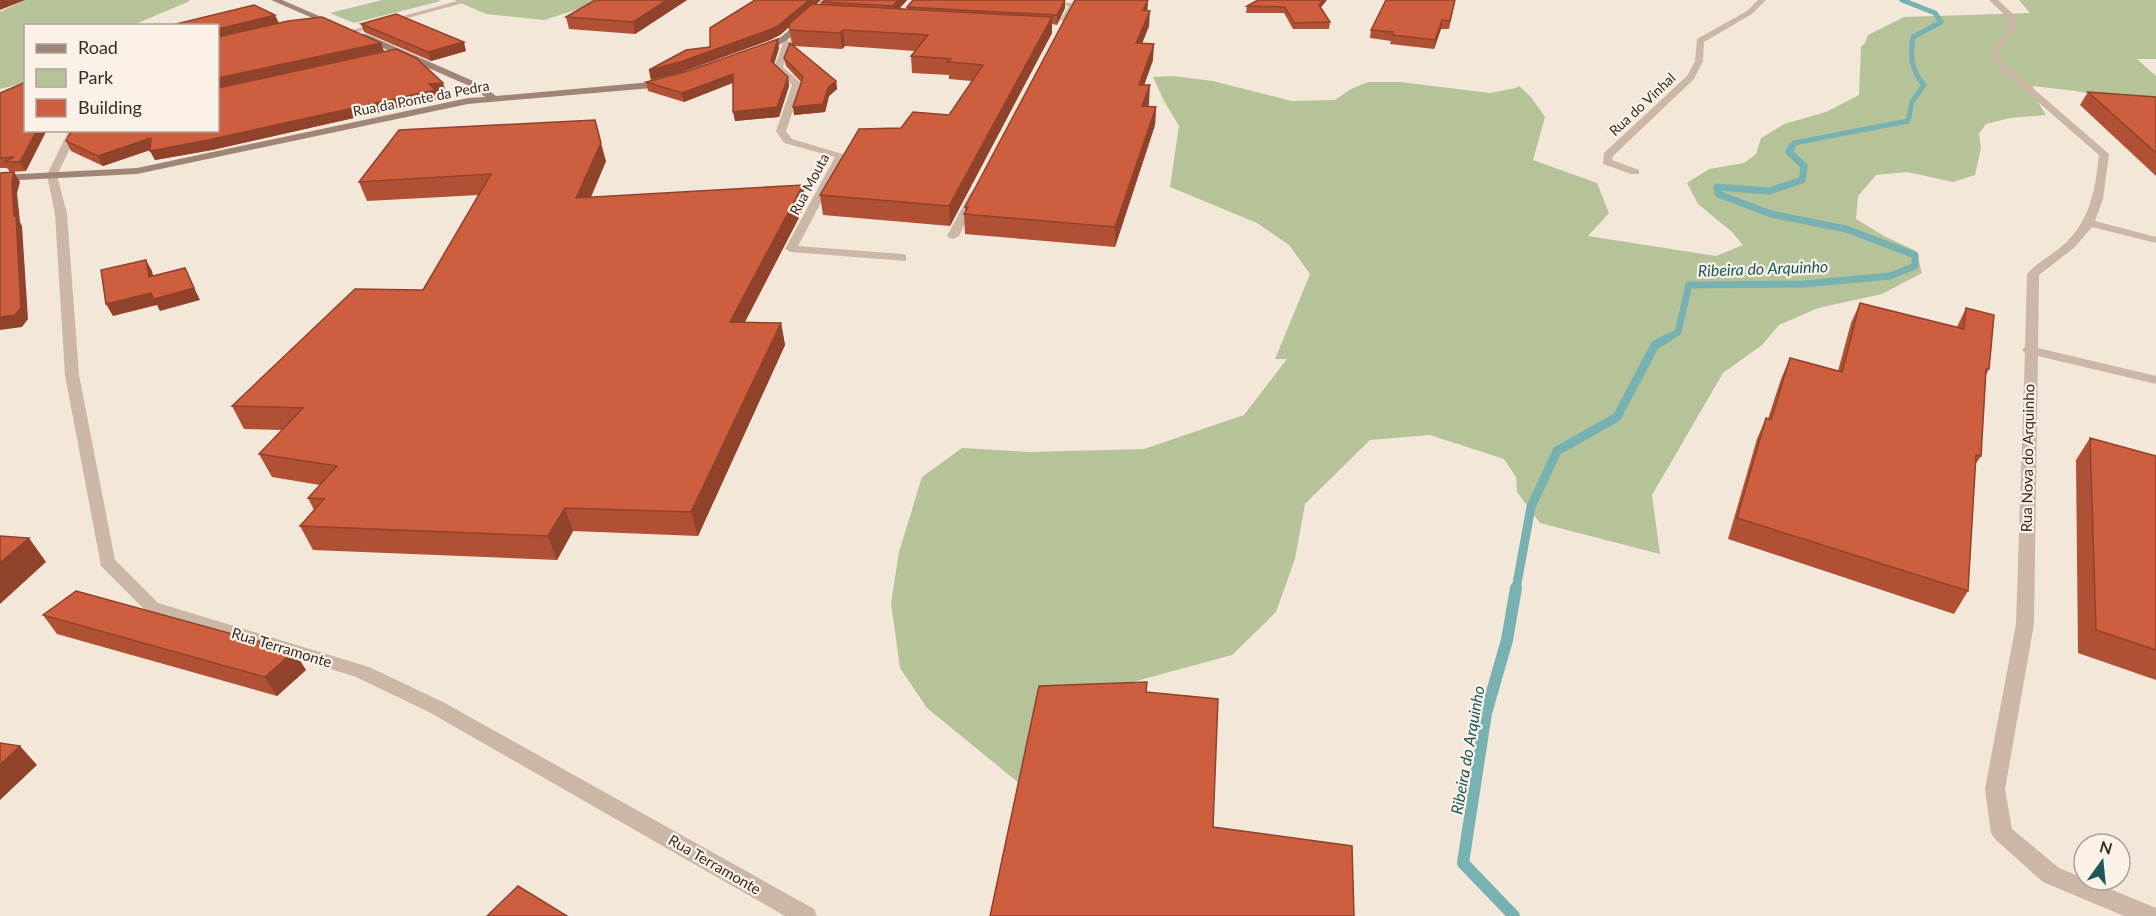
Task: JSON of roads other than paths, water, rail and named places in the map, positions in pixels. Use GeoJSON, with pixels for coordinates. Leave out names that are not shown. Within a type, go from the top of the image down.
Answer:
{"type":"FeatureCollection","features":[{"type":"Feature","properties":{"kind":"street"},"geometry":{"type":"LineString","coordinates":[[275,0],[477,86],[493,98]]}},
{"type":"Feature","properties":{"kind":"street"},"geometry":{"type":"LineString","coordinates":[[352,32],[470,0]]}},
{"type":"Feature","properties":{"kind":"street"},"geometry":{"type":"LineString","coordinates":[[753,52],[784,39],[829,0]]}},
{"type":"Feature","properties":{"kind":"street"},"geometry":{"type":"LineString","coordinates":[[1011,0],[1074,4],[1059,29]]}},
{"type":"Feature","properties":{"kind":"street","name":"Rua do Vinhal"},"geometry":{"type":"LineString","coordinates":[[1635,172],[1607,162],[1608,155],[1691,77],[1700,61],[1700,41],[1714,30],[1753,10],[1762,0]]}},
{"type":"Feature","properties":{"kind":"street","name":"Rua Nova do Arquinho"},"geometry":{"type":"LineString","coordinates":[[1993,0],[2013,18],[2011,30],[1994,53],[2002,66],[2104,154],[2101,180],[2089,223],[2075,240],[2032,274],[2025,624],[1995,789],[2002,833],[2051,875],[2149,916]]}},
{"type":"Feature","properties":{"kind":"street"},"geometry":{"type":"LineString","coordinates":[[811,15],[822,16]]}},
{"type":"Feature","properties":{"kind":"street"},"geometry":{"type":"LineString","coordinates":[[306,21],[317,18]]}},
{"type":"Feature","properties":{"kind":"street","name":"Rua Mouta"},"geometry":{"type":"LineString","coordinates":[[784,39],[786,43],[778,68],[797,84],[782,131],[788,141],[842,155],[791,249],[902,258]]}},
{"type":"Feature","properties":{"kind":"street"},"geometry":{"type":"LineString","coordinates":[[388,55],[399,53]]}},
{"type":"Feature","properties":{"kind":"street","name":"Rua da Ponte da Pedra"},"geometry":{"type":"LineString","coordinates":[[0,178],[137,171],[430,108],[493,98],[652,85],[678,78]]}},
{"type":"Feature","properties":{"kind":"street"},"geometry":{"type":"LineString","coordinates":[[52,175],[73,132]]}},
{"type":"Feature","properties":{"kind":"street","name":"Rua Terramonte"},"geometry":{"type":"LineString","coordinates":[[52,175],[61,214],[72,375],[107,562],[152,607],[362,672],[426,702],[806,916]]}},
{"type":"Feature","properties":{"kind":"street"},"geometry":{"type":"LineString","coordinates":[[953,236],[979,184]]}},
{"type":"Feature","properties":{"kind":"street"},"geometry":{"type":"LineString","coordinates":[[2089,223],[2156,240]]}},
{"type":"Feature","properties":{"kind":"street"},"geometry":{"type":"LineString","coordinates":[[2029,350],[2156,380]]}},
{"type":"Feature","properties":{"kind":"waterway","name":"Ribeira do Arquinho"},"geometry":{"type":"LineString","coordinates":[[1792,147],[1794,143],[1908,121],[1912,102],[1924,85],[1916,74],[1913,62],[1913,37],[1941,22],[1935,13],[1902,0]]}},
{"type":"Feature","properties":{"kind":"waterway","name":"Ribeira do Arquinho"},"geometry":{"type":"LineString","coordinates":[[1666,339],[1678,332],[1689,285],[1804,284],[1890,276],[1915,266],[1915,255],[1846,229],[1771,214],[1718,194],[1717,187],[1769,191],[1802,180],[1804,166],[1789,152],[1792,146]]}},
{"type":"Feature","properties":{"kind":"waterway","name":"Ribeira do Arquinho"},"geometry":{"type":"LineString","coordinates":[[1516,589],[1531,507],[1557,451],[1617,417],[1655,345],[1668,338]]}},
{"type":"Feature","properties":{"kind":"waterway","name":"Ribeira do Arquinho"},"geometry":{"type":"LineString","coordinates":[[1514,916],[1463,863],[1486,713],[1507,640],[1516,588]]}}]}
